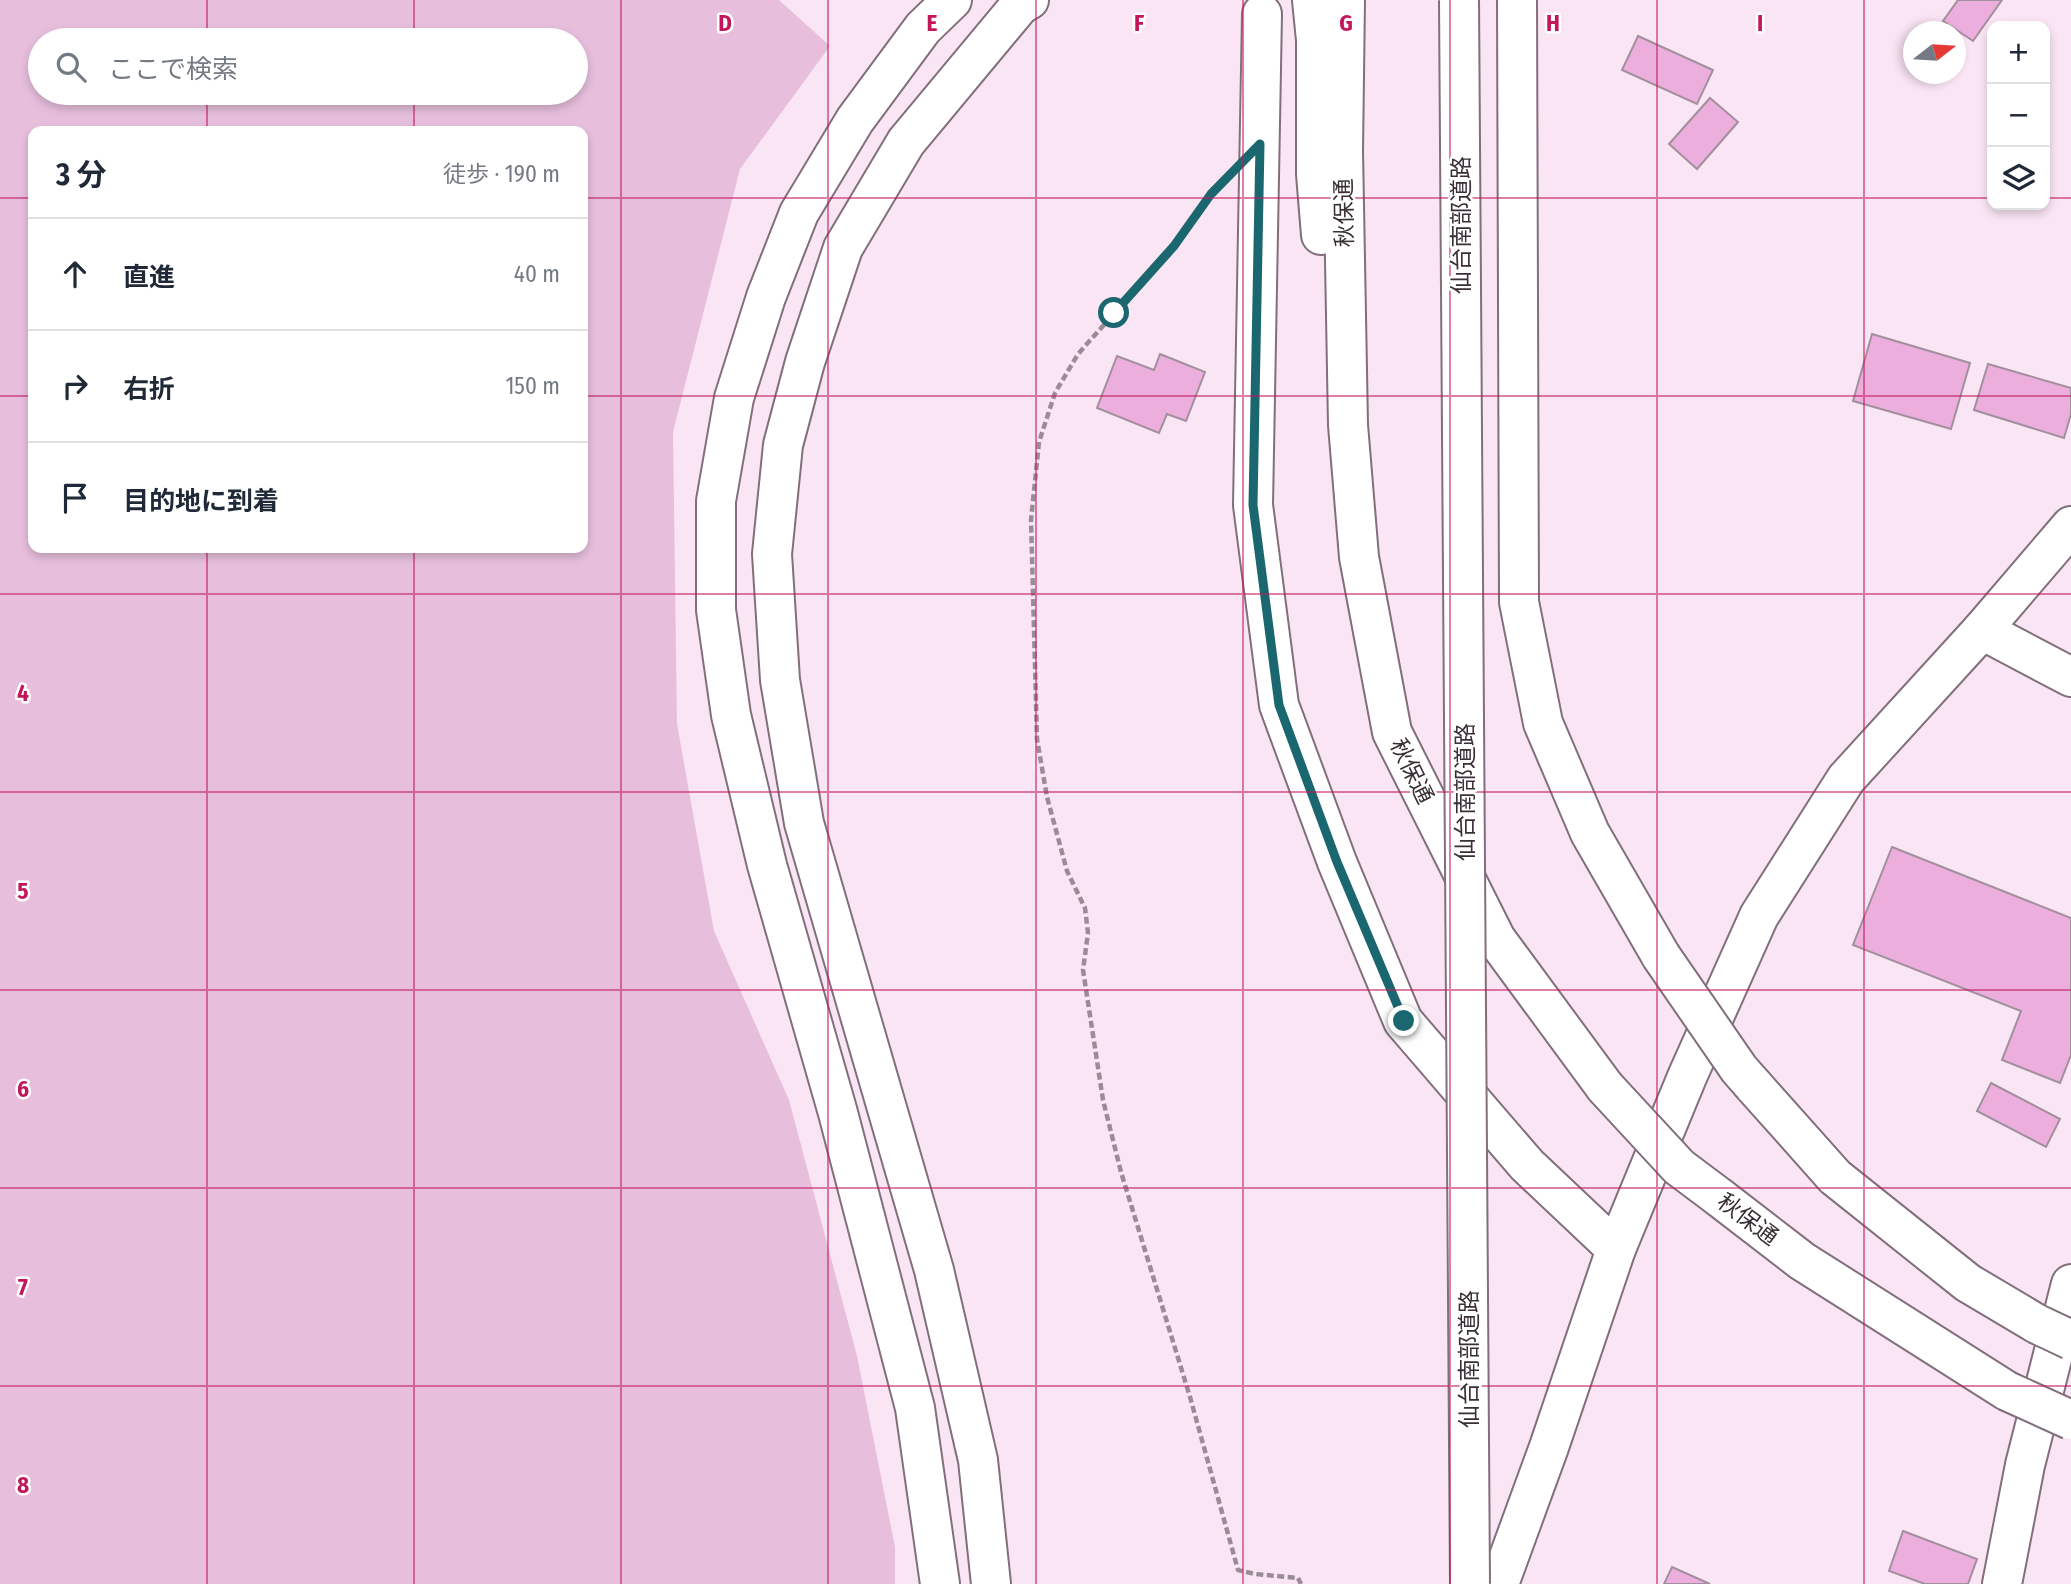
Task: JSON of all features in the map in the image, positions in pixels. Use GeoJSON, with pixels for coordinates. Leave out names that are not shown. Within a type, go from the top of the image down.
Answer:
{"type":"FeatureCollection","features":[{"type":"Feature","properties":{"kind":"main road"},"geometry":{"type":"LineString","coordinates":[[940,1584],[915,1408],[838,1113],[767,865],[731,715],[716,610],[716,501],[734,398],[766,297],[799,213],[855,120],[923,28],[952,0]]}},
{"type":"Feature","properties":{"kind":"main road"},"geometry":{"type":"LineString","coordinates":[[1312,0],[1316,40],[1316,174],[1325,293],[1348,370]]}},
{"type":"Feature","properties":{"kind":"main road","name":"秋保通"},"geometry":{"type":"LineString","coordinates":[[1345,0],[1343,151],[1348,425],[1359,557],[1392,732],[1496,939],[1605,1087],[1679,1167],[1802,1261],[2007,1391],[2071,1420]]}},
{"type":"Feature","properties":{"kind":"main road","name":"仙台南部道路"},"geometry":{"type":"LineString","coordinates":[[1459,0],[1470,1584]]}},
{"type":"Feature","properties":{"kind":"main road"},"geometry":{"type":"LineString","coordinates":[[1517,0],[1519,603],[1543,723],[1590,833],[1661,956],[1739,1069],[1835,1177],[1968,1283],[2037,1324],[2071,1339]]}},
{"type":"Feature","properties":{"kind":"main road"},"geometry":{"type":"LineString","coordinates":[[992,1584],[978,1460],[934,1270],[804,823],[780,680],[772,554],[783,445],[804,362],[843,248],[906,142],[1025,2]]}},
{"type":"Feature","properties":{"kind":"main road"},"geometry":{"type":"LineString","coordinates":[[1262,14],[1253,505],[1279,705],[1337,862],[1404,1021],[1527,1165],[1616,1249]]}},
{"type":"Feature","properties":{"kind":"main road"},"geometry":{"type":"LineString","coordinates":[[1499,1584],[1616,1249],[1687,1077],[1759,916],[1846,779],[2071,526]]}},
{"type":"Feature","properties":{"kind":"main road"},"geometry":{"type":"LineString","coordinates":[[1982,629],[2071,677]]}},
{"type":"Feature","properties":{"kind":"main road"},"geometry":{"type":"LineString","coordinates":[[2002,1584],[2025,1465],[2071,1284]]}},
{"type":"Feature","properties":{"kind":"path"},"geometry":{"type":"LineString","coordinates":[[1260,144],[1211,194],[1174,246],[1078,354],[1055,393],[1039,442],[1031,520],[1034,650],[1037,739],[1047,797],[1067,871],[1085,908],[1088,933],[1083,970],[1103,1100],[1121,1172],[1190,1397],[1238,1570],[1298,1578],[1301,1584]]}},
{"type":"Feature","properties":{"kind":"shaded area"},"geometry":{"type":"Polygon","coordinates":[[[0,0],[779,0],[830,46],[740,169],[673,432],[677,724],[714,931],[789,1100],[857,1356],[895,1547],[895,1584],[0,1584],[0,0]]]}},
{"type":"Feature","properties":{"kind":"building"},"geometry":{"type":"Polygon","coordinates":[[[1958,0],[2002,0],[1973,41],[1966,36],[1966,21],[1943,21],[1958,0]]]}},
{"type":"Feature","properties":{"kind":"building"},"geometry":{"type":"Polygon","coordinates":[[[1638,36],[1713,70],[1697,104],[1622,70],[1638,36]]]}},
{"type":"Feature","properties":{"kind":"building"},"geometry":{"type":"Polygon","coordinates":[[[1710,98],[1738,122],[1697,169],[1669,144],[1710,98]]]}},
{"type":"Feature","properties":{"kind":"building"},"geometry":{"type":"Polygon","coordinates":[[[1872,334],[1970,363],[1951,429],[1853,401],[1872,334]]]}},
{"type":"Feature","properties":{"kind":"building"},"geometry":{"type":"Polygon","coordinates":[[[1160,354],[1205,372],[1186,421],[1167,414],[1159,433],[1097,408],[1117,356],[1154,370],[1160,354]]]}},
{"type":"Feature","properties":{"kind":"building"},"geometry":{"type":"Polygon","coordinates":[[[1988,364],[2071,388],[2071,414],[2064,438],[1974,410],[1988,364]]]}},
{"type":"Feature","properties":{"kind":"building"},"geometry":{"type":"Polygon","coordinates":[[[1892,847],[2071,918],[2071,1055],[2060,1083],[2002,1060],[2021,1011],[1853,945],[1892,847]]]}},
{"type":"Feature","properties":{"kind":"building"},"geometry":{"type":"Polygon","coordinates":[[[1991,1083],[2060,1119],[2046,1147],[1977,1111],[1991,1083]]]}},
{"type":"Feature","properties":{"kind":"building"},"geometry":{"type":"Polygon","coordinates":[[[1903,1531],[1977,1559],[1968,1584],[1925,1584],[1889,1571],[1903,1531]]]}},
{"type":"Feature","properties":{"kind":"building"},"geometry":{"type":"Polygon","coordinates":[[[1672,1567],[1710,1584],[1664,1584],[1672,1567]]]}},
{"type":"Feature","properties":{"kind":"route"},"geometry":{"type":"LineString","coordinates":[[1114,313],[1174,246],[1211,194],[1260,144],[1253,505],[1279,705],[1337,862],[1404,1021]]}}]}
